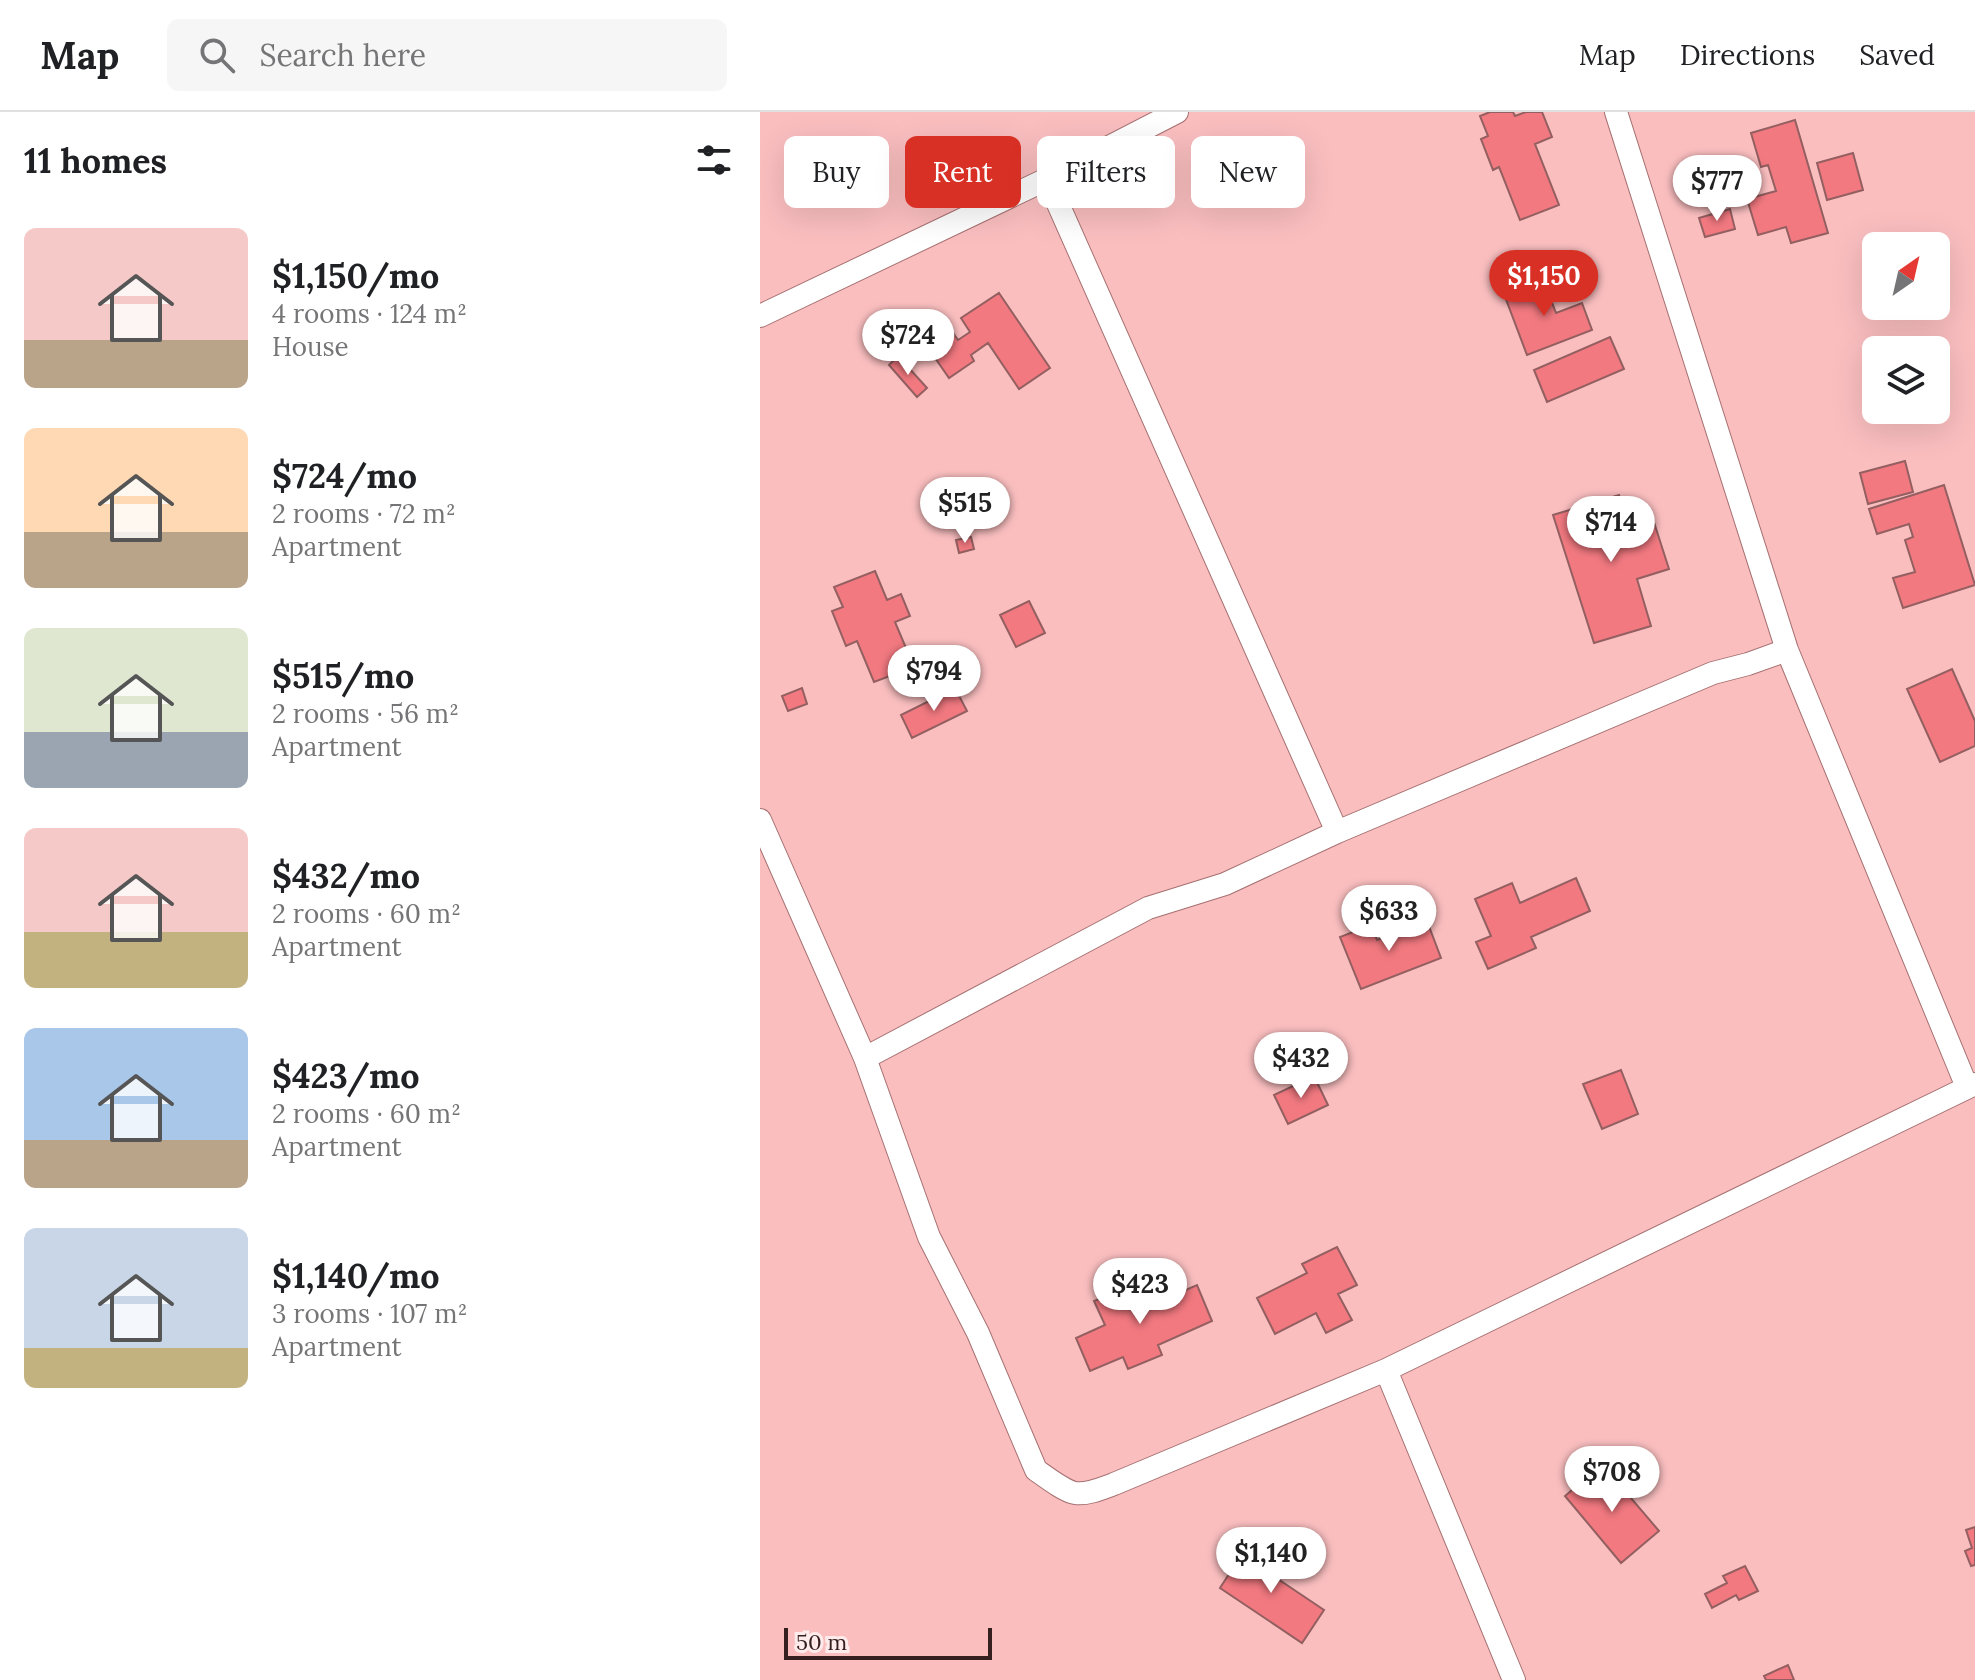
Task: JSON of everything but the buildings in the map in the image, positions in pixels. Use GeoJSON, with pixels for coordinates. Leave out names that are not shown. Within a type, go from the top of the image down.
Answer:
{"type":"FeatureCollection","features":[{"type":"Feature","properties":{"kind":"street"},"geometry":{"type":"LineString","coordinates":[[1130,136],[1177,112]]}},
{"type":"Feature","properties":{"kind":"street"},"geometry":{"type":"LineString","coordinates":[[760,820],[865,1058],[929,1237],[978,1333],[1036,1470],[1075,1493],[1094,1491],[1386,1370],[1971,1086],[1787,650],[1616,112]]}},
{"type":"Feature","properties":{"kind":"street"},"geometry":{"type":"LineString","coordinates":[[761,313],[1037,184]]}},
{"type":"Feature","properties":{"kind":"street"},"geometry":{"type":"LineString","coordinates":[[1060,208],[1337,832]]}},
{"type":"Feature","properties":{"kind":"street"},"geometry":{"type":"LineString","coordinates":[[865,1058],[1148,908],[1225,884],[1337,832],[1713,673],[1787,650]]}},
{"type":"Feature","properties":{"kind":"street"},"geometry":{"type":"LineString","coordinates":[[1386,1370],[1514,1680]]}}]}
